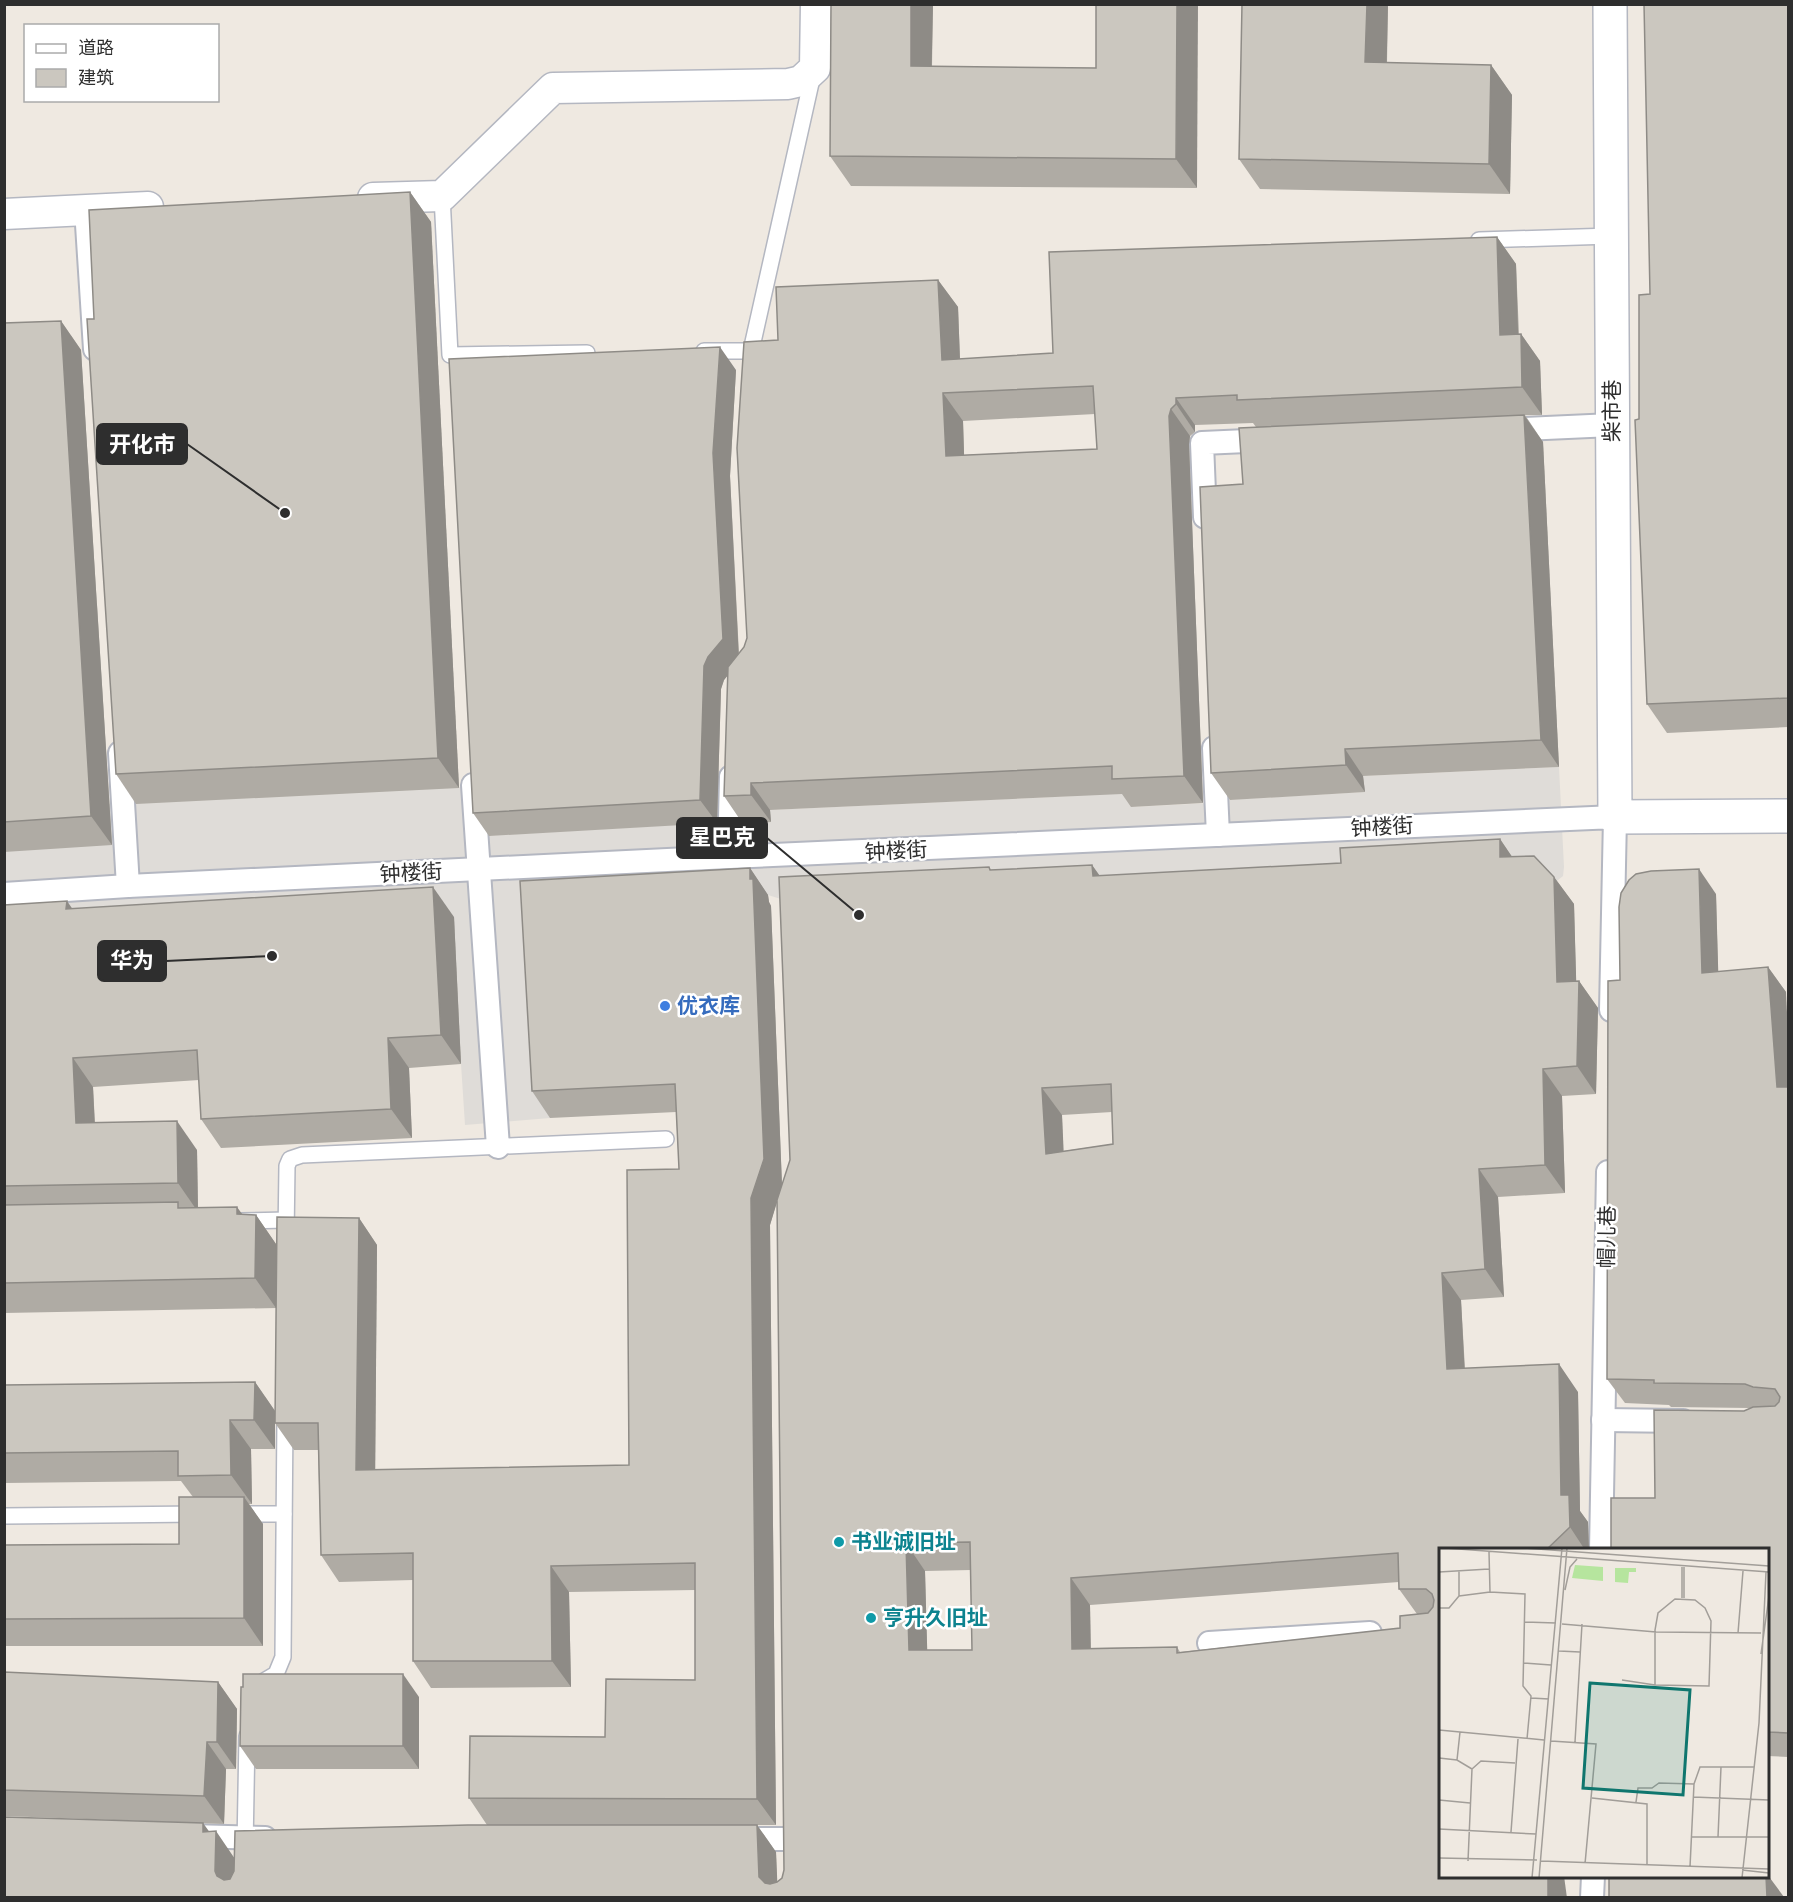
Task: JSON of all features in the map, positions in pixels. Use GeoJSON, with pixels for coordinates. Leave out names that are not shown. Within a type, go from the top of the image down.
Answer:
{"type":"FeatureCollection","features":[{"type":"Feature","properties":{"kind":"street"},"geometry":{"type":"LineString","coordinates":[[347,199],[442,196],[553,88],[789,84],[801,81],[814,68],[816,4]]}},
{"type":"Feature","properties":{"kind":"street","name":"柴市巷"},"geometry":{"type":"LineString","coordinates":[[1610,4],[1615,817]]}},
{"type":"Feature","properties":{"kind":"street"},"geometry":{"type":"LineString","coordinates":[[4,214],[169,206]]}},
{"type":"Feature","properties":{"kind":"street"},"geometry":{"type":"LineString","coordinates":[[86,209],[96,364]]}},
{"type":"Feature","properties":{"kind":"street"},"geometry":{"type":"LineString","coordinates":[[749,373],[751,351]]}},
{"type":"Feature","properties":{"kind":"street"},"geometry":{"type":"LineString","coordinates":[[450,355],[451,379]]}},
{"type":"Feature","properties":{"kind":"street"},"geometry":{"type":"LineString","coordinates":[[1483,431],[1612,425]]}},
{"type":"Feature","properties":{"kind":"street"},"geometry":{"type":"LineString","coordinates":[[1205,535],[1202,443],[1284,440]]}},
{"type":"Feature","properties":{"kind":"street"},"geometry":{"type":"LineString","coordinates":[[1213,731],[1218,836]]}},
{"type":"Feature","properties":{"kind":"street"},"geometry":{"type":"LineString","coordinates":[[119,733],[128,886]]}},
{"type":"Feature","properties":{"kind":"street"},"geometry":{"type":"LineString","coordinates":[[729,857],[732,756]]}},
{"type":"Feature","properties":{"kind":"street"},"geometry":{"type":"LineString","coordinates":[[472,762],[477,870],[498,1147]]}},
{"type":"Feature","properties":{"kind":"street","name":"钟楼街"},"geometry":{"type":"LineString","coordinates":[[4,894],[729,857],[783,867],[1218,836],[1615,817],[1788,816]]}},
{"type":"Feature","properties":{"kind":"street"},"geometry":{"type":"LineString","coordinates":[[1611,1030],[1615,817]]}},
{"type":"Feature","properties":{"kind":"street","name":"帽儿巷"},"geometry":{"type":"LineString","coordinates":[[1601,1548],[1608,1148]]}},
{"type":"Feature","properties":{"kind":"street"},"geometry":{"type":"LineString","coordinates":[[1603,1420],[1706,1421]]}},
{"type":"Feature","properties":{"kind":"street"},"geometry":{"type":"LineString","coordinates":[[1209,1643],[1394,1632]]}},
{"type":"Feature","properties":{"kind":"street"},"geometry":{"type":"LineString","coordinates":[[789,1815],[789,1862]]}},
{"type":"Feature","properties":{"kind":"street"},"geometry":{"type":"LineString","coordinates":[[165,1835],[280,1838]]}},
{"type":"Feature","properties":{"kind":"street"},"geometry":{"type":"LineString","coordinates":[[718,1839],[789,1839]]}},
{"type":"Feature","properties":{"kind":"street"},"geometry":{"type":"LineString","coordinates":[[1592,1898],[1593,1878]]}},
{"type":"Feature","properties":{"kind":"lane"},"geometry":{"type":"LineString","coordinates":[[693,352],[751,351],[814,68]]}},
{"type":"Feature","properties":{"kind":"lane"},"geometry":{"type":"LineString","coordinates":[[442,196],[450,355],[600,353]]}},
{"type":"Feature","properties":{"kind":"lane"},"geometry":{"type":"LineString","coordinates":[[1467,240],[1611,236]]}},
{"type":"Feature","properties":{"kind":"lane"},"geometry":{"type":"LineString","coordinates":[[286,1255],[287,1166],[291,1159],[302,1155],[666,1139]]}},
{"type":"Feature","properties":{"kind":"lane"},"geometry":{"type":"LineString","coordinates":[[227,1221],[286,1220]]}},
{"type":"Feature","properties":{"kind":"lane"},"geometry":{"type":"LineString","coordinates":[[250,1693],[253,1687],[276,1674],[283,1657],[285,1396]]}},
{"type":"Feature","properties":{"kind":"lane"},"geometry":{"type":"LineString","coordinates":[[4,1516],[284,1514]]}},
{"type":"Feature","properties":{"kind":"lane"},"geometry":{"type":"LineString","coordinates":[[244,1862],[247,1722]]}},
{"type":"Feature","properties":{"kind":"shaded area"},"geometry":{"type":"Polygon","coordinates":[[[1559,767],[1564,867],[1563,876],[1553,884],[784,900],[768,895],[539,908],[550,1118],[465,1125],[461,1064],[5,936],[5,852],[109,804],[479,786],[483,836],[707,823],[770,822],[770,810],[1074,796],[1131,787],[1131,807],[1211,803],[1225,800],[1364,792],[1363,776],[1559,767]]]}},
{"type":"Feature","properties":{"kind":"building"},"geometry":{"type":"Polygon","coordinates":[[[831,4],[911,4],[911,66],[1096,68],[1096,4],[1177,4],[1176,159],[830,156],[831,4]]]}},
{"type":"Feature","properties":{"kind":"building"},"geometry":{"type":"Polygon","coordinates":[[[1242,4],[1367,4],[1365,62],[1491,65],[1489,164],[1239,159],[1242,4]]]}},
{"type":"Feature","properties":{"kind":"building"},"geometry":{"type":"Polygon","coordinates":[[[1644,4],[1788,4],[1788,698],[1647,704],[1635,420],[1639,419],[1639,295],[1650,294],[1644,4]]]}},
{"type":"Feature","properties":{"kind":"building"},"geometry":{"type":"Polygon","coordinates":[[[410,192],[438,758],[116,774],[87,319],[94,319],[89,210],[410,192]]]}},
{"type":"Feature","properties":{"kind":"building"},"geometry":{"type":"Polygon","coordinates":[[[1497,237],[1500,335],[1521,334],[1522,387],[1237,400],[1237,395],[1176,398],[1176,404],[1169,416],[1184,776],[1112,779],[1112,766],[751,783],[751,795],[724,796],[728,667],[744,647],[747,638],[737,448],[744,342],[778,340],[776,287],[938,280],[942,360],[1053,353],[1049,252],[1497,237]],[[1093,386],[943,393],[946,456],[1097,449],[1093,386]]]}},
{"type":"Feature","properties":{"kind":"building"},"geometry":{"type":"Polygon","coordinates":[[[61,321],[91,816],[4,822],[4,323],[61,321]]]}},
{"type":"Feature","properties":{"kind":"building"},"geometry":{"type":"Polygon","coordinates":[[[720,347],[713,453],[723,639],[708,657],[704,666],[700,800],[473,813],[449,359],[720,347]]]}},
{"type":"Feature","properties":{"kind":"building"},"geometry":{"type":"Polygon","coordinates":[[[1524,415],[1541,740],[1345,749],[1346,765],[1211,773],[1200,487],[1243,484],[1239,428],[1524,415]]]}},
{"type":"Feature","properties":{"kind":"building"},"geometry":{"type":"Polygon","coordinates":[[[1500,839],[1500,857],[1534,856],[1554,877],[1557,982],[1579,981],[1577,1066],[1543,1069],[1545,1165],[1479,1169],[1485,1269],[1442,1273],[1447,1369],[1559,1364],[1561,1495],[1569,1495],[1570,1527],[1548,1548],[1439,1548],[1439,1878],[1548,1878],[1548,1898],[4,1898],[4,1817],[203,1823],[203,1832],[216,1831],[215,1871],[217,1876],[224,1880],[230,1879],[234,1871],[235,1831],[468,1825],[757,1825],[759,1877],[765,1883],[777,1882],[782,1878],[784,1870],[777,1200],[790,1160],[779,877],[989,867],[990,870],[1092,865],[1093,876],[1341,863],[1340,848],[1500,839]],[[1111,1084],[1042,1088],[1046,1154],[1113,1144],[1111,1084]],[[970,1542],[906,1543],[909,1650],[972,1650],[970,1542]],[[1398,1553],[1071,1578],[1072,1649],[1177,1647],[1177,1653],[1400,1628],[1400,1616],[1428,1613],[1433,1607],[1434,1600],[1432,1594],[1426,1589],[1399,1589],[1398,1553]]]}},
{"type":"Feature","properties":{"kind":"building"},"geometry":{"type":"Polygon","coordinates":[[[750,868],[750,879],[753,879],[764,1159],[751,1198],[757,1799],[469,1798],[470,1736],[605,1737],[606,1679],[695,1680],[695,1563],[551,1566],[552,1661],[413,1661],[413,1553],[321,1555],[318,1423],[275,1423],[277,1217],[359,1218],[356,1470],[629,1465],[627,1170],[679,1169],[675,1084],[532,1091],[520,881],[750,868]]]}},
{"type":"Feature","properties":{"kind":"building"},"geometry":{"type":"Polygon","coordinates":[[[1699,869],[1702,973],[1768,967],[1777,1087],[1788,1087],[1788,1733],[1769,1732],[1769,1548],[1611,1548],[1611,1498],[1655,1498],[1654,1410],[1744,1411],[1753,1407],[1775,1406],[1780,1397],[1775,1389],[1745,1384],[1654,1383],[1654,1380],[1607,1379],[1608,981],[1620,980],[1619,907],[1621,893],[1636,874],[1651,871],[1699,869]]]}},
{"type":"Feature","properties":{"kind":"building"},"geometry":{"type":"Polygon","coordinates":[[[433,887],[441,1035],[388,1038],[391,1109],[201,1119],[197,1050],[73,1058],[76,1123],[177,1121],[178,1183],[4,1186],[4,905],[67,901],[66,909],[433,887]]]}},
{"type":"Feature","properties":{"kind":"building"},"geometry":{"type":"Polygon","coordinates":[[[178,1202],[178,1208],[237,1207],[237,1214],[256,1215],[255,1278],[4,1283],[4,1205],[178,1202]]]}},
{"type":"Feature","properties":{"kind":"building"},"geometry":{"type":"Polygon","coordinates":[[[255,1382],[254,1420],[230,1420],[231,1475],[178,1476],[178,1451],[4,1453],[4,1385],[255,1382]]]}},
{"type":"Feature","properties":{"kind":"building"},"geometry":{"type":"Polygon","coordinates":[[[179,1497],[244,1497],[244,1618],[4,1619],[4,1545],[179,1544],[179,1497]]]}},
{"type":"Feature","properties":{"kind":"building"},"geometry":{"type":"Polygon","coordinates":[[[4,1672],[218,1682],[217,1742],[207,1742],[204,1796],[4,1790],[4,1672]]]}},
{"type":"Feature","properties":{"kind":"building"},"geometry":{"type":"Polygon","coordinates":[[[243,1674],[403,1674],[403,1746],[240,1746],[243,1674]]]}},
{"type":"Feature","properties":{"kind":"building"},"geometry":{"type":"Polygon","coordinates":[[[1609,1878],[1766,1878],[1767,1898],[1609,1898],[1609,1878]]]}},
{"type":"Feature","properties":{"kind":"place","name":"开化市"},"geometry":{"type":"Point","coordinates":[285,513]}},
{"type":"Feature","properties":{"kind":"place","name":"星巴克"},"geometry":{"type":"Point","coordinates":[859,915]}},
{"type":"Feature","properties":{"kind":"place","name":"华为"},"geometry":{"type":"Point","coordinates":[272,956]}},
{"type":"Feature","properties":{"kind":"place","name":"优衣库"},"geometry":{"type":"Point","coordinates":[665,1006]}},
{"type":"Feature","properties":{"kind":"place","name":"书业诚旧址"},"geometry":{"type":"Point","coordinates":[839,1542]}},
{"type":"Feature","properties":{"kind":"place","name":"亨升久旧址"},"geometry":{"type":"Point","coordinates":[871,1618]}}]}
